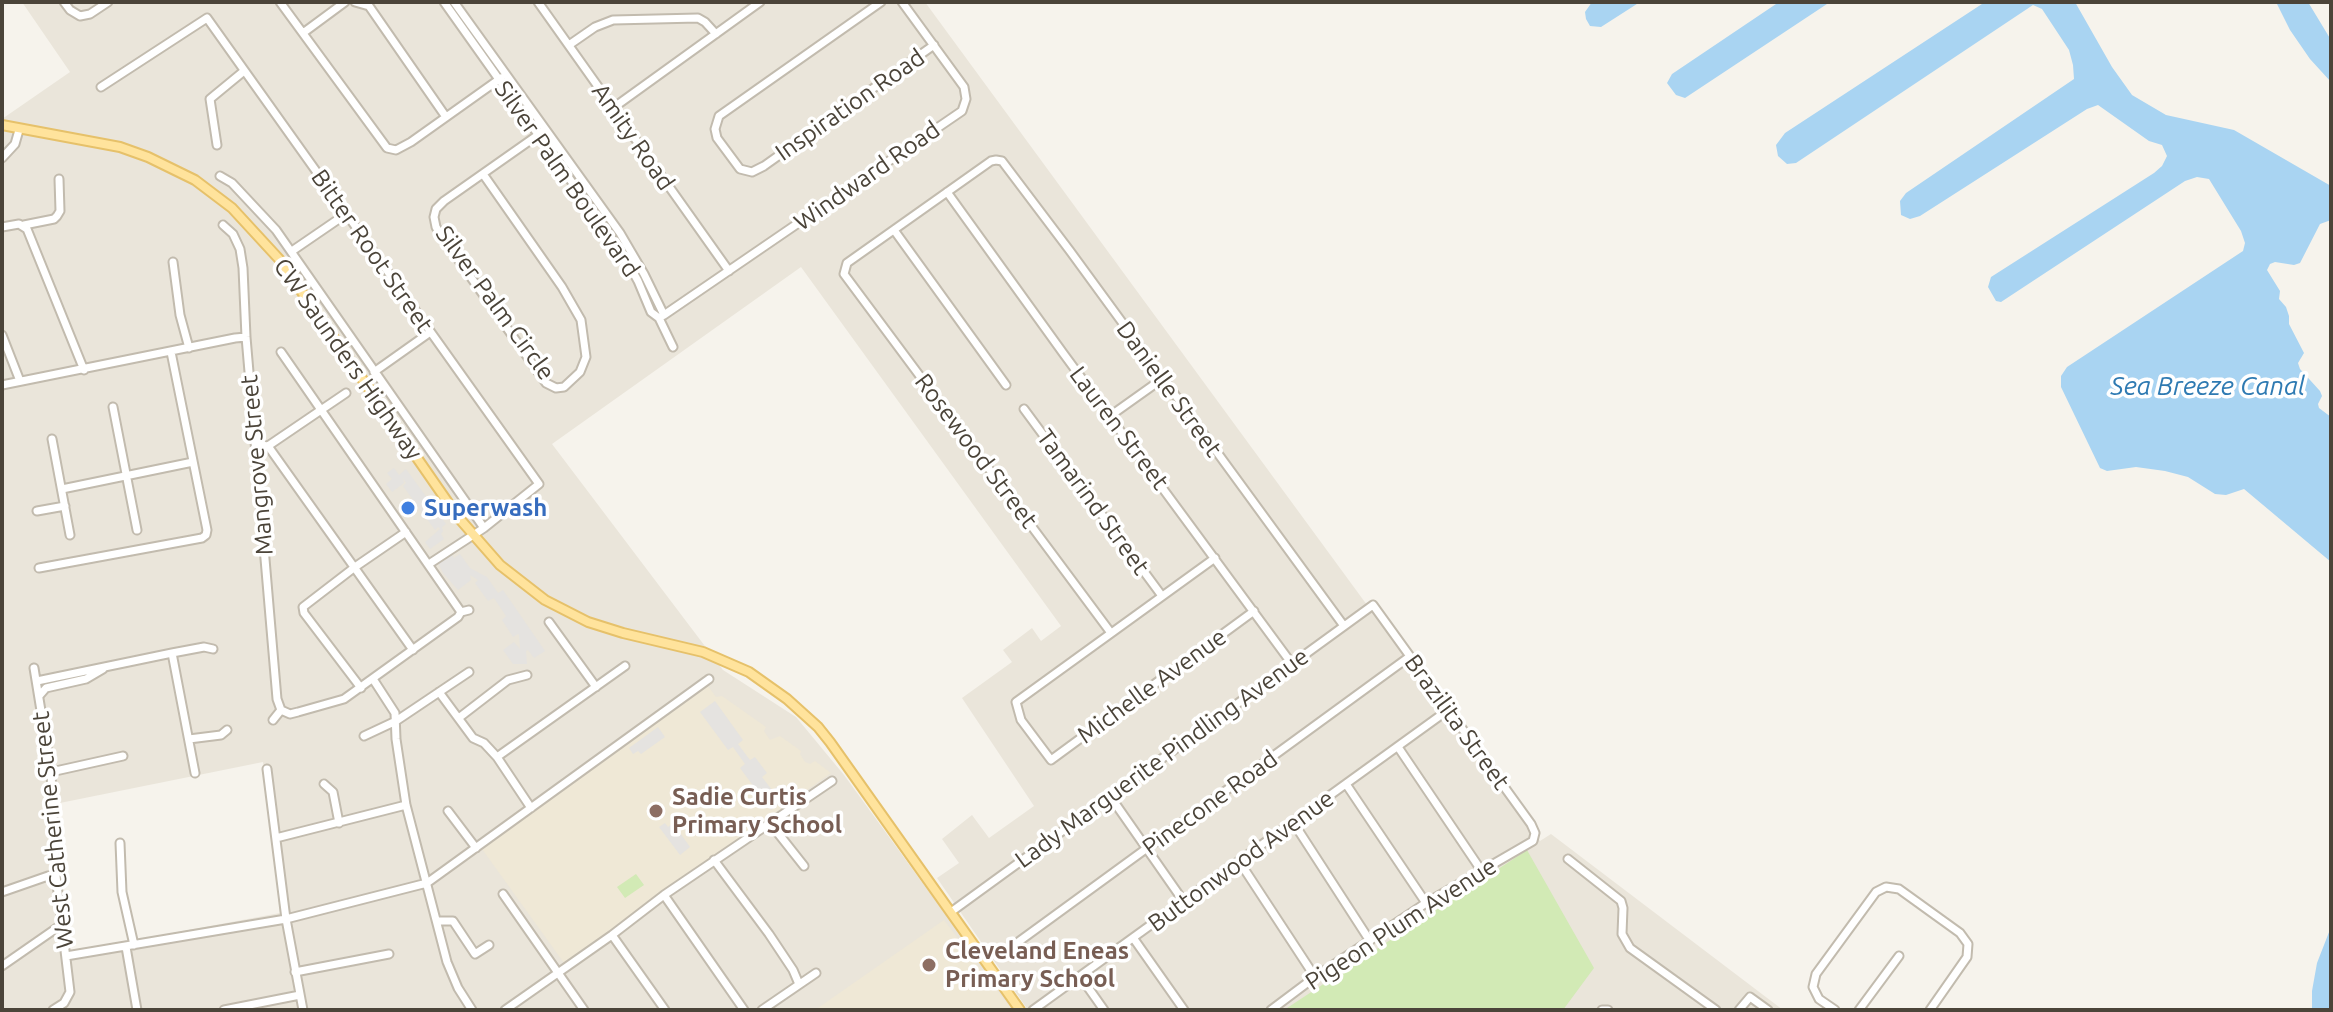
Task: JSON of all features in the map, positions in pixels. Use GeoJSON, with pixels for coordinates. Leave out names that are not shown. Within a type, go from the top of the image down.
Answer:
{"type":"FeatureCollection","features":[{"type":"Feature","properties":{"kind":"main road","name":"CW Saunders Highway"},"geometry":{"type":"LineString","coordinates":[[2,125],[120,147],[175,169],[232,208],[286,269],[472,535],[500,565],[523,585],[588,622],[703,652],[749,672],[787,699],[830,742],[1019,1010]]}},
{"type":"Feature","properties":{"kind":"street"},"geometry":{"type":"LineString","coordinates":[[64,2],[80,16],[90,14],[108,2]]}},
{"type":"Feature","properties":{"kind":"street"},"geometry":{"type":"LineString","coordinates":[[280,2],[387,148],[396,150],[502,77]]}},
{"type":"Feature","properties":{"kind":"street"},"geometry":{"type":"LineString","coordinates":[[303,33],[345,2]]}},
{"type":"Feature","properties":{"kind":"street"},"geometry":{"type":"LineString","coordinates":[[355,2],[369,6],[446,117]]}},
{"type":"Feature","properties":{"kind":"street","name":"Silver Palm Boulevard"},"geometry":{"type":"LineString","coordinates":[[444,2],[620,233],[644,274],[673,347]]}},
{"type":"Feature","properties":{"kind":"street","name":"Silver Palm Boulevard"},"geometry":{"type":"LineString","coordinates":[[454,2],[502,77]]}},
{"type":"Feature","properties":{"kind":"street","name":"Amity Road"},"geometry":{"type":"LineString","coordinates":[[538,2],[729,271]]}},
{"type":"Feature","properties":{"kind":"street"},"geometry":{"type":"LineString","coordinates":[[613,108],[760,2]]}},
{"type":"Feature","properties":{"kind":"street","name":"Inspiration Road"},"geometry":{"type":"LineString","coordinates":[[881,2],[719,116],[715,129],[717,138],[740,169],[752,172],[764,166],[934,45]]}},
{"type":"Feature","properties":{"kind":"street","name":"Windward Road"},"geometry":{"type":"LineString","coordinates":[[661,317],[962,111],[966,99],[964,87],[902,2]]}},
{"type":"Feature","properties":{"kind":"street","name":"Bitter Root Street"},"geometry":{"type":"LineString","coordinates":[[101,87],[207,18],[539,484],[484,528]]}},
{"type":"Feature","properties":{"kind":"street"},"geometry":{"type":"LineString","coordinates":[[569,45],[595,27],[613,20],[698,18],[716,34]]}},
{"type":"Feature","properties":{"kind":"street"},"geometry":{"type":"LineString","coordinates":[[217,145],[210,99],[244,71]]}},
{"type":"Feature","properties":{"kind":"street"},"geometry":{"type":"LineString","coordinates":[[2,158],[15,144],[19,130]]}},
{"type":"Feature","properties":{"kind":"street","name":"Silver Palm Circle"},"geometry":{"type":"LineString","coordinates":[[483,174],[562,287],[581,320],[586,357],[580,372],[564,387],[556,388],[546,383],[436,227],[434,217],[436,209],[483,174],[542,132]]}},
{"type":"Feature","properties":{"kind":"street","name":"Danielle Street"},"geometry":{"type":"LineString","coordinates":[[947,192],[991,161],[1002,161],[1344,626]]}},
{"type":"Feature","properties":{"kind":"street"},"geometry":{"type":"LineString","coordinates":[[220,176],[232,183],[253,204],[292,251],[484,528],[429,564]]}},
{"type":"Feature","properties":{"kind":"street"},"geometry":{"type":"LineString","coordinates":[[2,227],[54,219],[60,211],[59,179]]}},
{"type":"Feature","properties":{"kind":"street"},"geometry":{"type":"LineString","coordinates":[[947,192],[894,230],[1006,385]]}},
{"type":"Feature","properties":{"kind":"street","name":"Lauren Street"},"geometry":{"type":"LineString","coordinates":[[947,192],[1292,664]]}},
{"type":"Feature","properties":{"kind":"street"},"geometry":{"type":"LineString","coordinates":[[292,251],[346,214]]}},
{"type":"Feature","properties":{"kind":"street"},"geometry":{"type":"LineString","coordinates":[[24,225],[84,370]]}},
{"type":"Feature","properties":{"kind":"street","name":"Mangrove Street"},"geometry":{"type":"LineString","coordinates":[[223,225],[233,234],[241,256],[277,699],[281,710]]}},
{"type":"Feature","properties":{"kind":"street","name":"Rosewood Street"},"geometry":{"type":"LineString","coordinates":[[894,230],[847,263],[844,274],[1111,633]]}},
{"type":"Feature","properties":{"kind":"street"},"geometry":{"type":"LineString","coordinates":[[286,269],[298,260]]}},
{"type":"Feature","properties":{"kind":"street"},"geometry":{"type":"LineString","coordinates":[[173,262],[180,315],[189,348]]}},
{"type":"Feature","properties":{"kind":"street"},"geometry":{"type":"LineString","coordinates":[[374,372],[429,333]]}},
{"type":"Feature","properties":{"kind":"street"},"geometry":{"type":"LineString","coordinates":[[2,335],[20,381]]}},
{"type":"Feature","properties":{"kind":"street"},"geometry":{"type":"LineString","coordinates":[[2,385],[246,337]]}},
{"type":"Feature","properties":{"kind":"street"},"geometry":{"type":"LineString","coordinates":[[39,568],[204,537],[207,530],[171,352]]}},
{"type":"Feature","properties":{"kind":"street"},"geometry":{"type":"LineString","coordinates":[[273,720],[281,710],[290,714],[338,702],[465,611],[281,352]]}},
{"type":"Feature","properties":{"kind":"street"},"geometry":{"type":"LineString","coordinates":[[1110,416],[1162,379]]}},
{"type":"Feature","properties":{"kind":"street"},"geometry":{"type":"LineString","coordinates":[[255,440],[268,446],[346,393]]}},
{"type":"Feature","properties":{"kind":"street"},"geometry":{"type":"LineString","coordinates":[[378,403],[390,394]]}},
{"type":"Feature","properties":{"kind":"street"},"geometry":{"type":"LineString","coordinates":[[113,407],[137,530]]}},
{"type":"Feature","properties":{"kind":"street","name":"Tamarind Street"},"geometry":{"type":"LineString","coordinates":[[1024,409],[1162,596]]}},
{"type":"Feature","properties":{"kind":"street"},"geometry":{"type":"LineString","coordinates":[[394,426],[406,417]]}},
{"type":"Feature","properties":{"kind":"street"},"geometry":{"type":"LineString","coordinates":[[52,439],[70,535]]}},
{"type":"Feature","properties":{"kind":"street"},"geometry":{"type":"LineString","coordinates":[[268,446],[413,650]]}},
{"type":"Feature","properties":{"kind":"street"},"geometry":{"type":"LineString","coordinates":[[418,460],[429,451]]}},
{"type":"Feature","properties":{"kind":"street"},"geometry":{"type":"LineString","coordinates":[[62,489],[193,462]]}},
{"type":"Feature","properties":{"kind":"street"},"geometry":{"type":"LineString","coordinates":[[37,511],[65,506]]}},
{"type":"Feature","properties":{"kind":"street"},"geometry":{"type":"LineString","coordinates":[[361,688],[303,609],[304,605],[406,532]]}},
{"type":"Feature","properties":{"kind":"street"},"geometry":{"type":"LineString","coordinates":[[1111,633],[1215,558]]}},
{"type":"Feature","properties":{"kind":"street","name":"Lady Marguerite Pindling Avenue"},"geometry":{"type":"LineString","coordinates":[[951,912],[1373,605]]}},
{"type":"Feature","properties":{"kind":"street","name":"Brazilita Street"},"geometry":{"type":"LineString","coordinates":[[1373,605],[1531,824],[1535,833],[1533,841]]}},
{"type":"Feature","properties":{"kind":"street","name":"Michelle Avenue"},"geometry":{"type":"LineString","coordinates":[[1111,633],[1015,704],[1021,720],[1051,760],[1254,611]]}},
{"type":"Feature","properties":{"kind":"street"},"geometry":{"type":"LineString","coordinates":[[549,622],[596,687]]}},
{"type":"Feature","properties":{"kind":"street"},"geometry":{"type":"LineString","coordinates":[[37,681],[204,647],[213,649]]}},
{"type":"Feature","properties":{"kind":"street"},"geometry":{"type":"LineString","coordinates":[[172,653],[195,773]]}},
{"type":"Feature","properties":{"kind":"street","name":"Pinecone Road"},"geometry":{"type":"LineString","coordinates":[[1010,948],[1409,657]]}},
{"type":"Feature","properties":{"kind":"street"},"geometry":{"type":"LineString","coordinates":[[497,757],[625,666]]}},
{"type":"Feature","properties":{"kind":"street","name":"West Catherine Street"},"geometry":{"type":"LineString","coordinates":[[34,668],[51,772],[56,876],[70,992],[64,1003],[53,1010]]}},
{"type":"Feature","properties":{"kind":"street"},"geometry":{"type":"LineString","coordinates":[[39,698],[40,692],[46,688],[86,679],[104,668]]}},
{"type":"Feature","properties":{"kind":"street"},"geometry":{"type":"LineString","coordinates":[[364,736],[396,721],[469,672]]}},
{"type":"Feature","properties":{"kind":"street"},"geometry":{"type":"LineString","coordinates":[[460,717],[508,680],[527,675]]}},
{"type":"Feature","properties":{"kind":"street"},"geometry":{"type":"LineString","coordinates":[[373,679],[391,705],[396,721],[406,805],[447,962],[472,1010]]}},
{"type":"Feature","properties":{"kind":"street"},"geometry":{"type":"LineString","coordinates":[[66,956],[286,919],[427,883],[709,679]]}},
{"type":"Feature","properties":{"kind":"street"},"geometry":{"type":"LineString","coordinates":[[439,692],[473,738],[484,743],[497,757],[531,808]]}},
{"type":"Feature","properties":{"kind":"street","name":"Buttonwood Avenue"},"geometry":{"type":"LineString","coordinates":[[1033,1010],[1448,710]]}},
{"type":"Feature","properties":{"kind":"street"},"geometry":{"type":"LineString","coordinates":[[189,739],[221,735],[227,730]]}},
{"type":"Feature","properties":{"kind":"street"},"geometry":{"type":"LineString","coordinates":[[1398,747],[1481,870]]}},
{"type":"Feature","properties":{"kind":"street"},"geometry":{"type":"LineString","coordinates":[[51,772],[123,756]]}},
{"type":"Feature","properties":{"kind":"street"},"geometry":{"type":"LineString","coordinates":[[267,769],[286,919],[303,1010]]}},
{"type":"Feature","properties":{"kind":"street"},"geometry":{"type":"LineString","coordinates":[[505,1010],[664,895],[832,781]]}},
{"type":"Feature","properties":{"kind":"street"},"geometry":{"type":"LineString","coordinates":[[324,784],[333,792],[339,823]]}},
{"type":"Feature","properties":{"kind":"street"},"geometry":{"type":"LineString","coordinates":[[1346,784],[1426,903]]}},
{"type":"Feature","properties":{"kind":"street"},"geometry":{"type":"LineString","coordinates":[[1110,796],[1184,902]]}},
{"type":"Feature","properties":{"kind":"street"},"geometry":{"type":"LineString","coordinates":[[276,838],[406,805]]}},
{"type":"Feature","properties":{"kind":"street"},"geometry":{"type":"LineString","coordinates":[[448,811],[476,848]]}},
{"type":"Feature","properties":{"kind":"street"},"geometry":{"type":"LineString","coordinates":[[1293,822],[1370,941]]}},
{"type":"Feature","properties":{"kind":"street"},"geometry":{"type":"LineString","coordinates":[[770,823],[804,866]]}},
{"type":"Feature","properties":{"kind":"street","name":"Pigeon Plum Avenue"},"geometry":{"type":"LineString","coordinates":[[1271,1010],[1426,903],[1533,841]]}},
{"type":"Feature","properties":{"kind":"street"},"geometry":{"type":"LineString","coordinates":[[120,843],[122,892],[137,1010]]}},
{"type":"Feature","properties":{"kind":"street"},"geometry":{"type":"LineString","coordinates":[[1568,859],[1621,901],[1622,934],[1630,948],[1716,1010]]}},
{"type":"Feature","properties":{"kind":"street"},"geometry":{"type":"LineString","coordinates":[[714,860],[769,934],[799,984]]}},
{"type":"Feature","properties":{"kind":"street"},"geometry":{"type":"LineString","coordinates":[[1239,861],[1315,977]]}},
{"type":"Feature","properties":{"kind":"street"},"geometry":{"type":"LineString","coordinates":[[2,892],[56,876]]}},
{"type":"Feature","properties":{"kind":"street"},"geometry":{"type":"LineString","coordinates":[[1835,1010],[1819,999],[1813,987],[1816,974],[1876,892],[1886,887],[1899,889],[1960,933],[1968,944],[1967,957],[1930,1010]]}},
{"type":"Feature","properties":{"kind":"street"},"geometry":{"type":"LineString","coordinates":[[503,894],[584,1010]]}},
{"type":"Feature","properties":{"kind":"street"},"geometry":{"type":"LineString","coordinates":[[664,895],[744,1010]]}},
{"type":"Feature","properties":{"kind":"street"},"geometry":{"type":"LineString","coordinates":[[437,921],[453,921],[475,954],[489,945]]}},
{"type":"Feature","properties":{"kind":"street"},"geometry":{"type":"LineString","coordinates":[[2,966],[61,925]]}},
{"type":"Feature","properties":{"kind":"street"},"geometry":{"type":"LineString","coordinates":[[612,935],[665,1010]]}},
{"type":"Feature","properties":{"kind":"street"},"geometry":{"type":"LineString","coordinates":[[1134,939],[1184,1010]]}},
{"type":"Feature","properties":{"kind":"street"},"geometry":{"type":"LineString","coordinates":[[295,972],[389,954]]}},
{"type":"Feature","properties":{"kind":"street"},"geometry":{"type":"LineString","coordinates":[[1859,1010],[1899,956]]}},
{"type":"Feature","properties":{"kind":"street"},"geometry":{"type":"LineString","coordinates":[[762,1010],[816,973]]}},
{"type":"Feature","properties":{"kind":"street"},"geometry":{"type":"LineString","coordinates":[[1080,976],[1104,1010]]}},
{"type":"Feature","properties":{"kind":"street"},"geometry":{"type":"LineString","coordinates":[[224,1010],[300,995]]}},
{"type":"Feature","properties":{"kind":"street"},"geometry":{"type":"LineString","coordinates":[[1739,1010],[1750,997],[1768,1010]]}},
{"type":"Feature","properties":{"kind":"street"},"geometry":{"type":"LineString","coordinates":[[1602,1010],[1608,1010]]}},
{"type":"Feature","properties":{"kind":"shaded area"},"geometry":{"type":"Polygon","coordinates":[[[22,2],[925,2],[1540,841],[1551,834],[1783,1010],[1028,1010],[937,878],[959,863],[942,839],[972,815],[989,838],[1034,806],[962,698],[1012,662],[1003,650],[1032,628],[1041,641],[1061,626],[801,267],[552,444],[723,670],[796,717],[844,775],[1015,1010],[2,1010],[2,119],[70,72],[22,2]],[[263,762],[45,806],[64,953],[280,913],[263,762]]]}},
{"type":"Feature","properties":{"kind":"shaded area"},"geometry":{"type":"Polygon","coordinates":[[[394,468],[399,475],[406,469],[446,524],[441,534],[444,539],[430,549],[425,542],[440,529],[435,530],[403,486],[406,483],[403,478],[404,483],[392,492],[386,484],[392,479],[387,473],[394,468]]]}},
{"type":"Feature","properties":{"kind":"shaded area"},"geometry":{"type":"Polygon","coordinates":[[[460,554],[470,568],[487,577],[498,593],[503,590],[545,651],[534,658],[528,650],[527,664],[513,664],[503,650],[514,642],[520,649],[519,635],[513,637],[502,620],[506,616],[494,598],[488,601],[475,583],[478,580],[470,575],[471,580],[458,590],[438,563],[460,554]]]}},
{"type":"Feature","properties":{"kind":"shaded area","name":"Sadie Curtis Primary School"},"geometry":{"type":"Polygon","coordinates":[[[708,686],[716,697],[722,696],[766,727],[764,731],[770,740],[780,736],[801,751],[805,762],[810,764],[815,761],[831,773],[564,963],[482,849],[708,686]]]}},
{"type":"Feature","properties":{"kind":"shaded area"},"geometry":{"type":"Polygon","coordinates":[[[715,701],[743,740],[738,744],[750,760],[755,757],[767,773],[762,777],[772,790],[777,787],[786,799],[771,810],[740,768],[745,764],[733,747],[728,750],[700,712],[715,701]]]}},
{"type":"Feature","properties":{"kind":"shaded area"},"geometry":{"type":"Polygon","coordinates":[[[658,727],[665,737],[641,754],[638,751],[633,754],[629,748],[658,727]]]}},
{"type":"Feature","properties":{"kind":"shaded area"},"geometry":{"type":"Polygon","coordinates":[[[665,823],[668,827],[673,823],[690,847],[680,855],[659,827],[665,823]]]}},
{"type":"Feature","properties":{"kind":"shaded area","name":"Cleveland Eneas Primary School"},"geometry":{"type":"Polygon","coordinates":[[[944,920],[1012,1010],[815,1010],[944,920]]]}},
{"type":"Feature","properties":{"kind":"green space"},"geometry":{"type":"Polygon","coordinates":[[[1527,850],[1594,968],[1563,1010],[1284,1010],[1527,850]]]}},
{"type":"Feature","properties":{"kind":"green space"},"geometry":{"type":"Polygon","coordinates":[[[636,874],[644,885],[625,898],[617,887],[636,874]]]}},
{"type":"Feature","properties":{"kind":"water"},"geometry":{"type":"Polygon","coordinates":[[[1592,2],[1640,2],[1601,27],[1590,26],[1586,19],[1585,12],[1592,2]]]}},
{"type":"Feature","properties":{"kind":"water"},"geometry":{"type":"Polygon","coordinates":[[[1779,2],[1830,2],[1685,98],[1676,95],[1667,83],[1672,74],[1779,2]]]}},
{"type":"Feature","properties":{"kind":"water","name":"Sea Breeze Canal"},"geometry":{"type":"Polygon","coordinates":[[[1985,2],[2075,2],[2112,67],[2132,95],[2166,115],[2234,130],[2331,186],[2331,220],[2320,224],[2300,263],[2275,262],[2267,270],[2280,291],[2279,299],[2286,307],[2289,324],[2304,353],[2298,363],[2300,369],[2320,391],[2319,408],[2331,417],[2331,562],[2244,489],[2226,495],[2215,494],[2188,477],[2165,471],[2136,467],[2107,471],[2100,468],[2061,387],[2061,376],[2067,367],[2243,251],[2245,243],[2241,231],[2209,179],[2197,177],[2185,181],[2001,302],[1996,301],[1988,287],[1991,277],[2154,173],[2167,156],[2162,145],[2149,141],[2098,105],[2087,109],[1920,216],[1910,219],[1901,215],[1900,201],[1906,193],[2074,79],[2069,50],[2042,9],[2033,5],[1796,163],[1787,164],[1778,156],[1776,145],[1785,133],[1985,2]]]}},
{"type":"Feature","properties":{"kind":"water"},"geometry":{"type":"Polygon","coordinates":[[[2276,2],[2308,2],[2331,40],[2331,82],[2290,30],[2276,2]]]}},
{"type":"Feature","properties":{"kind":"water"},"geometry":{"type":"Polygon","coordinates":[[[2331,927],[2331,1010],[2312,1010],[2317,963],[2331,927]]]}},
{"type":"Feature","properties":{"kind":"place","name":"Superwash"},"geometry":{"type":"Point","coordinates":[408,508]}},
{"type":"Feature","properties":{"kind":"place","name":"Sadie Curtis Primary School"},"geometry":{"type":"Point","coordinates":[656,811]}},
{"type":"Feature","properties":{"kind":"place","name":"Cleveland Eneas Primary School"},"geometry":{"type":"Point","coordinates":[929,965]}}]}
